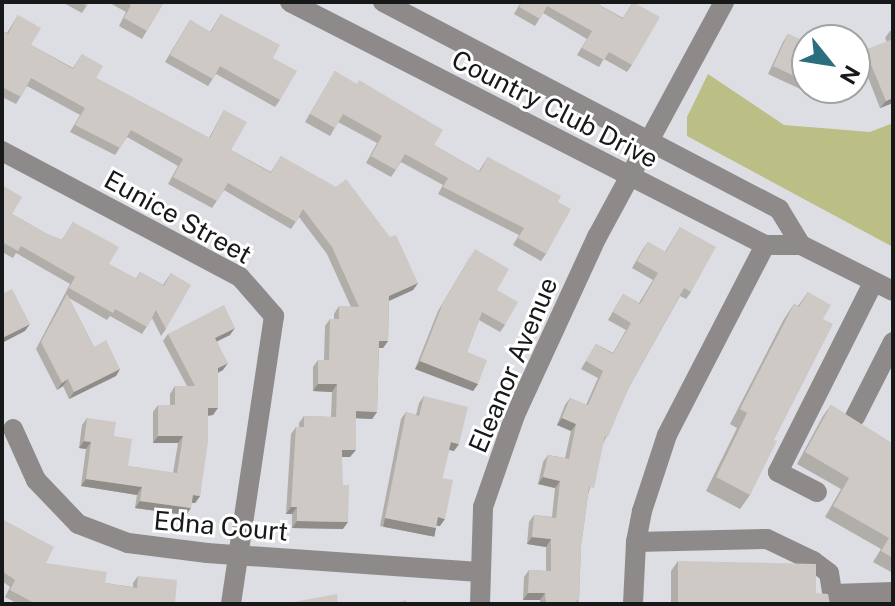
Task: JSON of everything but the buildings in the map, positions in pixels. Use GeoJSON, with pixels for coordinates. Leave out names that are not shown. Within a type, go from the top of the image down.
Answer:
{"type":"FeatureCollection","features":[{"type":"Feature","properties":{"kind":"street","name":"Country Club Drive"},"geometry":{"type":"LineString","coordinates":[[290,2],[636,169],[765,245],[801,245],[893,291]]}},
{"type":"Feature","properties":{"kind":"street","name":"Country Club Drive"},"geometry":{"type":"LineString","coordinates":[[383,2],[779,209],[801,245]]}},
{"type":"Feature","properties":{"kind":"street","name":"Eleanor Avenue"},"geometry":{"type":"LineString","coordinates":[[480,604],[483,507],[515,415],[597,237],[652,141],[724,2]]}},
{"type":"Feature","properties":{"kind":"street","name":"Eunice Street"},"geometry":{"type":"LineString","coordinates":[[2,151],[240,277],[274,316],[241,555],[231,604]]}},
{"type":"Feature","properties":{"kind":"street"},"geometry":{"type":"LineString","coordinates":[[633,604],[636,542],[642,511],[667,435],[765,245]]}},
{"type":"Feature","properties":{"kind":"street"},"geometry":{"type":"LineString","coordinates":[[817,492],[778,472],[873,283]]}},
{"type":"Feature","properties":{"kind":"street"},"geometry":{"type":"LineString","coordinates":[[855,417],[893,342]]}},
{"type":"Feature","properties":{"kind":"street","name":"Edna Court"},"geometry":{"type":"LineString","coordinates":[[13,429],[36,480],[78,524],[128,543],[241,555],[479,572]]}},
{"type":"Feature","properties":{"kind":"street"},"geometry":{"type":"LineString","coordinates":[[636,542],[767,539],[813,561],[829,573],[834,599],[893,592]]}},
{"type":"Feature","properties":{"kind":"green space"},"geometry":{"type":"Polygon","coordinates":[[[708,74],[784,125],[870,132],[893,123],[893,247],[687,136],[687,117],[708,74]]]}}]}
